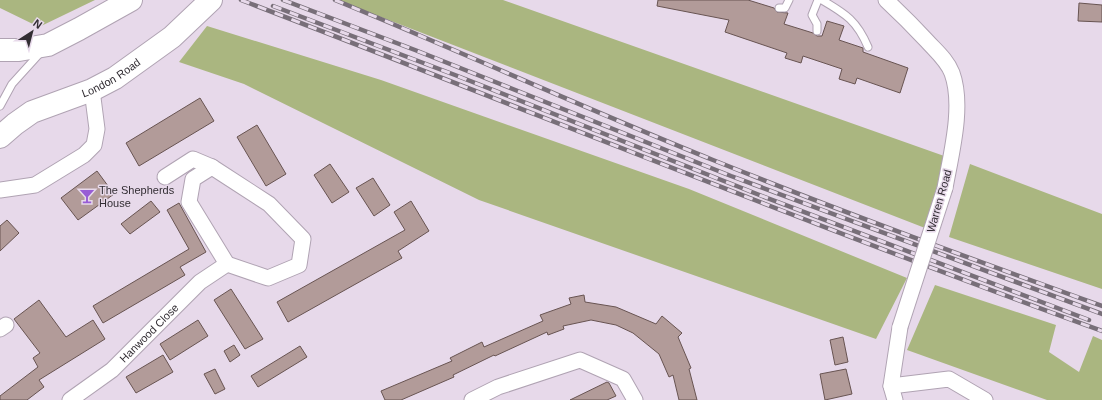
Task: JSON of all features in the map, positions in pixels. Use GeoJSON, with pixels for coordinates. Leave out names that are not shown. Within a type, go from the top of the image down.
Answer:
{"type":"FeatureCollection","features":[{"type":"Feature","properties":{"kind":"main road"},"geometry":{"type":"LineString","coordinates":[[0,50],[19,50],[54,42],[130,0]]}},
{"type":"Feature","properties":{"kind":"main road","name":"London Road"},"geometry":{"type":"LineString","coordinates":[[0,137],[32,112],[92,90],[115,78],[172,37],[211,0]]}},
{"type":"Feature","properties":{"kind":"street","name":"Warren Road"},"geometry":{"type":"LineString","coordinates":[[886,0],[904,16],[943,58],[952,72],[958,102],[945,188],[900,327],[893,393]]}},
{"type":"Feature","properties":{"kind":"street"},"geometry":{"type":"LineString","coordinates":[[0,190],[35,185],[84,156],[94,145],[97,129],[92,90]]}},
{"type":"Feature","properties":{"kind":"street"},"geometry":{"type":"LineString","coordinates":[[165,177],[193,159],[212,168],[269,204],[303,239],[299,265],[268,278],[227,264],[189,202],[193,179],[212,168]]}},
{"type":"Feature","properties":{"kind":"street","name":"Hanwood Close"},"geometry":{"type":"LineString","coordinates":[[70,400],[112,370],[200,282],[227,264]]}},
{"type":"Feature","properties":{"kind":"street"},"geometry":{"type":"LineString","coordinates":[[472,400],[498,387],[580,360],[623,379],[635,400]]}},
{"type":"Feature","properties":{"kind":"street"},"geometry":{"type":"LineString","coordinates":[[893,393],[949,379],[985,400]]}},
{"type":"Feature","properties":{"kind":"lane"},"geometry":{"type":"LineString","coordinates":[[779,8],[785,8],[789,0]]}},
{"type":"Feature","properties":{"kind":"lane"},"geometry":{"type":"LineString","coordinates":[[817,31],[817,24],[812,15],[818,0]]}},
{"type":"Feature","properties":{"kind":"lane"},"geometry":{"type":"LineString","coordinates":[[822,0],[851,20],[861,32],[868,47]]}},
{"type":"Feature","properties":{"kind":"lane"},"geometry":{"type":"LineString","coordinates":[[0,106],[12,84],[54,42]]}},
{"type":"Feature","properties":{"kind":"green space"},"geometry":{"type":"Polygon","coordinates":[[[0,0],[95,0],[39,27],[0,8],[0,0]]]}},
{"type":"Feature","properties":{"kind":"green space"},"geometry":{"type":"Polygon","coordinates":[[[337,0],[503,0],[947,157],[925,228],[337,0]]]}},
{"type":"Feature","properties":{"kind":"green space"},"geometry":{"type":"Polygon","coordinates":[[[207,26],[381,80],[689,189],[907,278],[876,339],[479,200],[244,84],[179,62],[207,26]]]}},
{"type":"Feature","properties":{"kind":"green space"},"geometry":{"type":"Polygon","coordinates":[[[970,164],[1102,214],[1102,289],[949,237],[970,164]]]}},
{"type":"Feature","properties":{"kind":"green space"},"geometry":{"type":"Polygon","coordinates":[[[935,285],[1056,325],[1049,352],[1079,372],[1093,336],[1102,340],[1102,400],[1047,400],[907,350],[935,285]]]}},
{"type":"Feature","properties":{"kind":"building"},"geometry":{"type":"Polygon","coordinates":[[[658,0],[748,0],[774,8],[777,12],[788,13],[784,24],[813,33],[817,36],[822,36],[827,21],[844,26],[839,40],[863,48],[863,52],[908,68],[900,93],[857,78],[855,84],[839,79],[842,69],[803,56],[801,63],[785,58],[787,53],[725,32],[729,20],[657,6],[658,0]]]}},
{"type":"Feature","properties":{"kind":"building"},"geometry":{"type":"Polygon","coordinates":[[[1079,3],[1102,5],[1102,22],[1078,21],[1079,3]]]}},
{"type":"Feature","properties":{"kind":"building"},"geometry":{"type":"Polygon","coordinates":[[[200,98],[214,121],[139,166],[126,143],[200,98]]]}},
{"type":"Feature","properties":{"kind":"building"},"geometry":{"type":"Polygon","coordinates":[[[257,125],[286,174],[266,186],[237,137],[257,125]]]}},
{"type":"Feature","properties":{"kind":"building"},"geometry":{"type":"Polygon","coordinates":[[[330,164],[349,192],[332,203],[314,175],[330,164]]]}},
{"type":"Feature","properties":{"kind":"building","name":"The Shepherds House"},"geometry":{"type":"Polygon","coordinates":[[[97,171],[114,194],[78,220],[61,198],[97,171]]]}},
{"type":"Feature","properties":{"kind":"building"},"geometry":{"type":"Polygon","coordinates":[[[373,178],[390,205],[374,216],[356,188],[373,178]]]}},
{"type":"Feature","properties":{"kind":"building"},"geometry":{"type":"Polygon","coordinates":[[[151,201],[160,212],[130,234],[121,224],[151,201]]]}},
{"type":"Feature","properties":{"kind":"building"},"geometry":{"type":"Polygon","coordinates":[[[411,201],[429,231],[398,251],[402,258],[288,322],[277,302],[405,230],[394,212],[411,201]]]}},
{"type":"Feature","properties":{"kind":"building"},"geometry":{"type":"Polygon","coordinates":[[[179,203],[206,252],[180,267],[185,275],[103,323],[93,306],[189,249],[167,210],[179,203]]]}},
{"type":"Feature","properties":{"kind":"building"},"geometry":{"type":"Polygon","coordinates":[[[7,220],[19,233],[0,251],[0,226],[7,220]]]}},
{"type":"Feature","properties":{"kind":"building"},"geometry":{"type":"Polygon","coordinates":[[[231,289],[263,339],[245,349],[214,300],[231,289]]]}},
{"type":"Feature","properties":{"kind":"building"},"geometry":{"type":"Polygon","coordinates":[[[584,295],[585,302],[616,307],[656,324],[662,316],[682,333],[678,337],[691,368],[689,369],[697,400],[679,400],[673,375],[669,377],[659,354],[633,333],[616,325],[591,320],[563,326],[564,329],[548,335],[547,332],[495,356],[494,355],[453,375],[454,377],[401,400],[385,400],[381,391],[452,361],[450,358],[482,342],[484,347],[543,321],[540,315],[571,304],[569,298],[584,295]]]}},
{"type":"Feature","properties":{"kind":"building"},"geometry":{"type":"Polygon","coordinates":[[[39,300],[66,337],[93,320],[105,339],[39,380],[44,387],[27,400],[0,400],[0,396],[38,367],[33,358],[40,353],[14,319],[39,300]]]}},
{"type":"Feature","properties":{"kind":"building"},"geometry":{"type":"Polygon","coordinates":[[[198,320],[208,336],[170,360],[160,344],[198,320]]]}},
{"type":"Feature","properties":{"kind":"building"},"geometry":{"type":"Polygon","coordinates":[[[843,337],[848,362],[835,365],[830,340],[843,337]]]}},
{"type":"Feature","properties":{"kind":"building"},"geometry":{"type":"Polygon","coordinates":[[[234,345],[240,355],[230,362],[224,351],[234,345]]]}},
{"type":"Feature","properties":{"kind":"building"},"geometry":{"type":"Polygon","coordinates":[[[300,346],[307,357],[258,387],[251,376],[300,346]]]}},
{"type":"Feature","properties":{"kind":"building"},"geometry":{"type":"Polygon","coordinates":[[[163,355],[173,372],[136,393],[126,377],[163,355]]]}},
{"type":"Feature","properties":{"kind":"building"},"geometry":{"type":"Polygon","coordinates":[[[215,369],[225,389],[215,394],[204,374],[215,369]]]}},
{"type":"Feature","properties":{"kind":"building"},"geometry":{"type":"Polygon","coordinates":[[[846,369],[852,394],[825,400],[820,374],[846,369]]]}},
{"type":"Feature","properties":{"kind":"building"},"geometry":{"type":"Polygon","coordinates":[[[607,382],[616,396],[607,400],[570,400],[607,382]]]}},
{"type":"Feature","properties":{"kind":"railway"},"geometry":{"type":"LineString","coordinates":[[241,0],[778,209],[1102,331]]}},
{"type":"Feature","properties":{"kind":"railway"},"geometry":{"type":"LineString","coordinates":[[283,0],[415,50],[731,176],[1102,314]]}},
{"type":"Feature","properties":{"kind":"railway"},"geometry":{"type":"LineString","coordinates":[[335,0],[713,160],[858,217],[1102,306]]}},
{"type":"Feature","properties":{"kind":"railway"},"geometry":{"type":"LineString","coordinates":[[273,6],[455,75],[762,196],[1089,320]]}},
{"type":"Feature","properties":{"kind":"place","name":"The Shepherds House"},"geometry":{"type":"Point","coordinates":[87,196]}}]}
